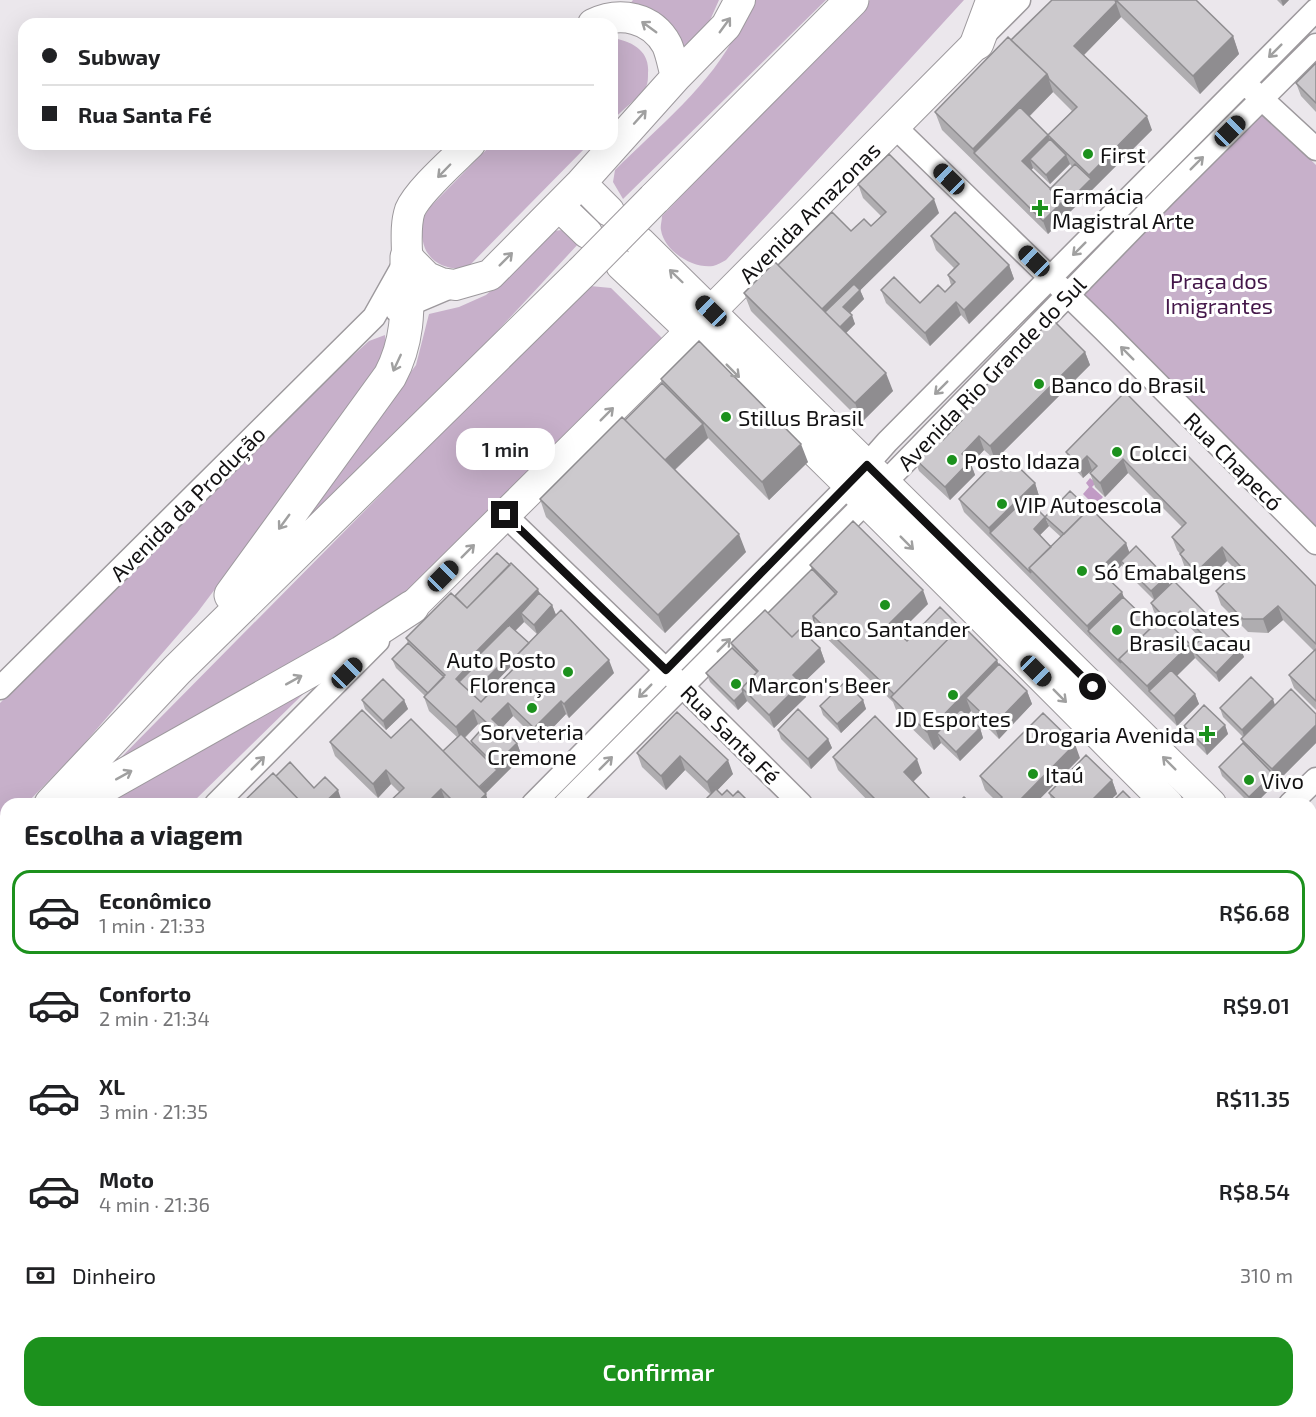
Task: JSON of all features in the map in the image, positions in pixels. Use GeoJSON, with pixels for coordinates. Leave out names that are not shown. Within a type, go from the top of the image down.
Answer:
{"type":"FeatureCollection","features":[{"type":"Feature","properties":{"kind":"highway"},"geometry":{"type":"LineString","coordinates":[[57,798],[177,670],[582,272],[852,0]]}},
{"type":"Feature","properties":{"kind":"highway"},"geometry":{"type":"LineString","coordinates":[[976,43],[993,0]]}},
{"type":"Feature","properties":{"kind":"highway"},"geometry":{"type":"LineString","coordinates":[[177,670],[390,376],[403,348],[407,306],[407,257]]}},
{"type":"Feature","properties":{"kind":"highway"},"geometry":{"type":"LineString","coordinates":[[84,798],[341,653],[412,608]]}},
{"type":"Feature","properties":{"kind":"main road"},"geometry":{"type":"LineString","coordinates":[[593,18],[610,0]]}},
{"type":"Feature","properties":{"kind":"main road"},"geometry":{"type":"LineString","coordinates":[[618,141],[676,76],[726,26],[740,0]]}},
{"type":"Feature","properties":{"kind":"main road"},"geometry":{"type":"LineString","coordinates":[[605,18],[623,16],[647,24],[666,44],[676,76]]}},
{"type":"Feature","properties":{"kind":"main road","name":"Avenida Amazonas"},"geometry":{"type":"LineString","coordinates":[[412,608],[976,43]]}},
{"type":"Feature","properties":{"kind":"main road"},"geometry":{"type":"LineString","coordinates":[[464,150],[418,198],[410,211],[407,226],[407,257],[426,277],[455,285],[490,275],[559,206],[610,150]]}},
{"type":"Feature","properties":{"kind":"main road"},"geometry":{"type":"LineString","coordinates":[[581,183],[609,211]]}},
{"type":"Feature","properties":{"kind":"main road"},"geometry":{"type":"LineString","coordinates":[[559,206],[587,233]]}},
{"type":"Feature","properties":{"kind":"main road"},"geometry":{"type":"LineString","coordinates":[[640,242],[701,321],[867,484],[1205,798]]}},
{"type":"Feature","properties":{"kind":"main road"},"geometry":{"type":"LineString","coordinates":[[621,265],[701,321]]}},
{"type":"Feature","properties":{"kind":"main road"},"geometry":{"type":"LineString","coordinates":[[867,484],[1162,798]]}},
{"type":"Feature","properties":{"kind":"street","name":"Avenida Amazonas"},"geometry":{"type":"LineString","coordinates":[[976,43],[1019,0]]}},
{"type":"Feature","properties":{"kind":"street","name":"Avenida Rio Grande do Sul"},"geometry":{"type":"LineString","coordinates":[[571,798],[683,687],[1051,277],[1316,10]]}},
{"type":"Feature","properties":{"kind":"street","name":"Avenida Rio Grande do Sul"},"geometry":{"type":"LineString","coordinates":[[539,798],[666,670],[1068,294],[1316,45]]}},
{"type":"Feature","properties":{"kind":"street"},"geometry":{"type":"LineString","coordinates":[[1244,82],[1316,149]]}},
{"type":"Feature","properties":{"kind":"street","name":"Rua Chapecó"},"geometry":{"type":"LineString","coordinates":[[894,126],[1051,277],[1316,543]]}},
{"type":"Feature","properties":{"kind":"street","name":"Avenida da Produção"},"geometry":{"type":"LineString","coordinates":[[0,688],[374,317],[407,257]]}},
{"type":"Feature","properties":{"kind":"street","name":"Avenida da Produção"},"geometry":{"type":"LineString","coordinates":[[374,317],[407,306],[455,285]]}},
{"type":"Feature","properties":{"kind":"street","name":"Rua Santa Fé"},"geometry":{"type":"LineString","coordinates":[[505,515],[795,798]]}},
{"type":"Feature","properties":{"kind":"street","name":"Avenida Amazonas"},"geometry":{"type":"LineString","coordinates":[[222,798],[412,608]]}},
{"type":"Feature","properties":{"kind":"street"},"geometry":{"type":"LineString","coordinates":[[1296,798],[1316,779]]}},
{"type":"Feature","properties":{"kind":"green space"},"geometry":{"type":"Polygon","coordinates":[[[633,0],[719,0],[707,27],[682,53],[629,5],[633,0]]]}},
{"type":"Feature","properties":{"kind":"green space"},"geometry":{"type":"Polygon","coordinates":[[[748,0],[826,0],[623,199],[613,182],[615,170],[682,105],[714,69],[737,31],[748,0]]]}},
{"type":"Feature","properties":{"kind":"green space"},"geometry":{"type":"Polygon","coordinates":[[[870,0],[964,0],[726,260],[713,266],[697,265],[673,251],[663,238],[662,216],[870,0]]]}},
{"type":"Feature","properties":{"kind":"green space"},"geometry":{"type":"Polygon","coordinates":[[[618,40],[632,44],[646,58],[648,82],[638,96],[618,115],[618,40]]]}},
{"type":"Feature","properties":{"kind":"green space","name":"Praça dos Imigrantes"},"geometry":{"type":"Polygon","coordinates":[[[1260,110],[1316,165],[1316,526],[1082,294],[1260,110]]]}},
{"type":"Feature","properties":{"kind":"green space"},"geometry":{"type":"Polygon","coordinates":[[[486,150],[583,150],[468,267],[453,268],[442,265],[427,252],[420,223],[430,207],[486,150]]]}},
{"type":"Feature","properties":{"kind":"green space"},"geometry":{"type":"Polygon","coordinates":[[[562,230],[580,242],[214,637],[416,365],[429,314],[459,307],[486,295],[514,271],[553,231],[562,230]]]}},
{"type":"Feature","properties":{"kind":"green space"},"geometry":{"type":"Polygon","coordinates":[[[590,286],[611,288],[664,340],[197,798],[81,798],[590,286]]]}},
{"type":"Feature","properties":{"kind":"green space"},"geometry":{"type":"Polygon","coordinates":[[[385,335],[386,346],[376,375],[197,613],[77,752],[32,798],[0,798],[0,703],[300,403],[369,341],[385,335]]]}},
{"type":"Feature","properties":{"kind":"shaded area"},"geometry":{"type":"Polygon","coordinates":[[[1090,478],[1096,483],[1092,487],[1103,497],[1095,506],[1083,494],[1089,487],[1086,483],[1090,478]]]}},
{"type":"Feature","properties":{"kind":"building"},"geometry":{"type":"Polygon","coordinates":[[[1052,0],[1115,0],[1116,3],[1074,46],[1147,116],[1089,175],[1048,135],[1077,107],[1011,40],[1052,0]]]}},
{"type":"Feature","properties":{"kind":"building"},"geometry":{"type":"Polygon","coordinates":[[[1116,0],[1196,0],[1233,36],[1193,76],[1116,0]]]}},
{"type":"Feature","properties":{"kind":"building"},"geometry":{"type":"Polygon","coordinates":[[[1008,37],[1047,74],[973,149],[935,112],[1008,37]]]}},
{"type":"Feature","properties":{"kind":"building"},"geometry":{"type":"Polygon","coordinates":[[[1316,63],[1316,103],[1296,83],[1316,63]]]}},
{"type":"Feature","properties":{"kind":"building"},"geometry":{"type":"Polygon","coordinates":[[[1020,107],[1048,135],[1022,161],[1063,201],[1043,221],[974,153],[1020,107]]]}},
{"type":"Feature","properties":{"kind":"building"},"geometry":{"type":"Polygon","coordinates":[[[1050,139],[1066,155],[1046,175],[1030,159],[1050,139]]]}},
{"type":"Feature","properties":{"kind":"building"},"geometry":{"type":"Polygon","coordinates":[[[889,154],[934,199],[822,309],[778,265],[832,212],[851,231],[864,219],[871,226],[886,212],[858,184],[889,154]]]}},
{"type":"Feature","properties":{"kind":"building"},"geometry":{"type":"Polygon","coordinates":[[[1075,164],[1091,179],[1064,206],[1063,201],[1050,189],[1075,164]]]}},
{"type":"Feature","properties":{"kind":"building"},"geometry":{"type":"Polygon","coordinates":[[[955,212],[1009,265],[964,310],[956,302],[925,333],[881,290],[894,277],[920,303],[938,285],[945,292],[955,282],[948,275],[959,264],[931,236],[955,212]]]}},
{"type":"Feature","properties":{"kind":"building"},"geometry":{"type":"Polygon","coordinates":[[[775,262],[886,373],[855,403],[744,293],[775,262]]]}},
{"type":"Feature","properties":{"kind":"building"},"geometry":{"type":"Polygon","coordinates":[[[854,284],[860,290],[843,307],[852,315],[840,327],[825,312],[854,284]]]}},
{"type":"Feature","properties":{"kind":"building"},"geometry":{"type":"Polygon","coordinates":[[[1052,319],[1085,352],[990,446],[979,436],[962,454],[970,461],[945,487],[914,458],[937,434],[943,440],[962,420],[957,415],[1052,319]]]}},
{"type":"Feature","properties":{"kind":"building","name":"Stillus Brasil"},"geometry":{"type":"Polygon","coordinates":[[[699,341],[801,444],[762,482],[661,379],[699,341]]]}},
{"type":"Feature","properties":{"kind":"building"},"geometry":{"type":"Polygon","coordinates":[[[662,383],[703,424],[665,460],[625,420],[662,383]]]}},
{"type":"Feature","properties":{"kind":"building"},"geometry":{"type":"Polygon","coordinates":[[[1125,392],[1316,586],[1316,644],[1278,606],[1263,619],[1243,619],[1216,591],[1241,567],[1222,547],[1196,572],[1180,554],[1184,550],[1172,537],[1186,523],[1123,459],[1100,483],[1090,473],[1097,466],[1087,456],[1079,464],[1066,452],[1125,392]]]}},
{"type":"Feature","properties":{"kind":"building"},"geometry":{"type":"Polygon","coordinates":[[[622,417],[739,534],[658,615],[540,499],[622,417]]]}},
{"type":"Feature","properties":{"kind":"building","name":"VIP Autoescola"},"geometry":{"type":"Polygon","coordinates":[[[1004,453],[1035,483],[989,528],[959,499],[1004,453]]]}},
{"type":"Feature","properties":{"kind":"building"},"geometry":{"type":"Polygon","coordinates":[[[1070,491],[1089,509],[1064,534],[1045,517],[1070,491]]]}},
{"type":"Feature","properties":{"kind":"building"},"geometry":{"type":"Polygon","coordinates":[[[1026,498],[1045,517],[1034,529],[1051,547],[1029,568],[1031,573],[990,533],[1026,498]]]}},
{"type":"Feature","properties":{"kind":"building","name":"Só Emabalgens"},"geometry":{"type":"Polygon","coordinates":[[[1090,508],[1126,543],[1099,570],[1122,592],[1087,626],[1029,568],[1090,508]]]}},
{"type":"Feature","properties":{"kind":"building"},"geometry":{"type":"Polygon","coordinates":[[[853,521],[923,590],[889,624],[907,641],[940,607],[960,627],[894,694],[813,616],[837,592],[810,565],[853,521]]]}},
{"type":"Feature","properties":{"kind":"building"},"geometry":{"type":"Polygon","coordinates":[[[1136,546],[1166,577],[1151,591],[1121,561],[1136,546]]]}},
{"type":"Feature","properties":{"kind":"building"},"geometry":{"type":"Polygon","coordinates":[[[497,553],[510,565],[467,608],[455,596],[497,553]]]}},
{"type":"Feature","properties":{"kind":"building"},"geometry":{"type":"Polygon","coordinates":[[[511,563],[538,589],[466,662],[469,665],[456,679],[481,702],[521,661],[516,656],[561,610],[609,660],[564,704],[561,701],[534,728],[508,703],[492,719],[517,743],[495,765],[471,741],[487,723],[473,710],[456,727],[424,697],[445,675],[406,638],[451,593],[467,608],[511,563]]]}},
{"type":"Feature","properties":{"kind":"building"},"geometry":{"type":"Polygon","coordinates":[[[812,569],[836,594],[813,616],[814,621],[803,632],[800,629],[792,637],[768,613],[812,569]]]}},
{"type":"Feature","properties":{"kind":"building"},"geometry":{"type":"Polygon","coordinates":[[[1174,581],[1240,648],[1216,673],[1191,649],[1204,636],[1180,611],[1169,622],[1151,603],[1174,581]]]}},
{"type":"Feature","properties":{"kind":"building"},"geometry":{"type":"Polygon","coordinates":[[[539,593],[552,605],[534,625],[521,613],[539,593]]]}},
{"type":"Feature","properties":{"kind":"building"},"geometry":{"type":"Polygon","coordinates":[[[1123,597],[1153,626],[1119,659],[1121,663],[1088,631],[1123,597]]]}},
{"type":"Feature","properties":{"kind":"building"},"geometry":{"type":"Polygon","coordinates":[[[765,610],[792,637],[800,629],[820,648],[793,675],[801,683],[769,715],[742,688],[758,671],[731,643],[765,610]]]}},
{"type":"Feature","properties":{"kind":"building"},"geometry":{"type":"Polygon","coordinates":[[[1162,617],[1190,644],[1147,686],[1119,659],[1162,617]]]}},
{"type":"Feature","properties":{"kind":"building"},"geometry":{"type":"Polygon","coordinates":[[[509,625],[529,643],[516,656],[518,661],[511,654],[483,682],[492,690],[481,702],[459,682],[471,670],[469,665],[509,625]]]}},
{"type":"Feature","properties":{"kind":"building"},"geometry":{"type":"Polygon","coordinates":[[[962,625],[997,660],[927,732],[891,697],[962,625]]]}},
{"type":"Feature","properties":{"kind":"building"},"geometry":{"type":"Polygon","coordinates":[[[408,643],[444,677],[428,693],[392,659],[408,643]]]}},
{"type":"Feature","properties":{"kind":"building","name":"Marcon's Beer"},"geometry":{"type":"Polygon","coordinates":[[[732,648],[757,672],[742,688],[743,692],[734,701],[706,673],[732,648]]]}},
{"type":"Feature","properties":{"kind":"building"},"geometry":{"type":"Polygon","coordinates":[[[1316,649],[1316,701],[1289,675],[1316,649]]]}},
{"type":"Feature","properties":{"kind":"building"},"geometry":{"type":"Polygon","coordinates":[[[999,664],[1027,691],[994,725],[966,698],[999,664]]]}},
{"type":"Feature","properties":{"kind":"building"},"geometry":{"type":"Polygon","coordinates":[[[1171,670],[1195,694],[1174,716],[1149,691],[1171,670]]]}},
{"type":"Feature","properties":{"kind":"building"},"geometry":{"type":"Polygon","coordinates":[[[1251,677],[1273,699],[1242,730],[1220,708],[1251,677]]]}},
{"type":"Feature","properties":{"kind":"building"},"geometry":{"type":"Polygon","coordinates":[[[383,679],[404,700],[383,721],[362,700],[383,679]]]}},
{"type":"Feature","properties":{"kind":"building"},"geometry":{"type":"Polygon","coordinates":[[[845,682],[863,700],[837,724],[820,706],[845,682]]]}},
{"type":"Feature","properties":{"kind":"building"},"geometry":{"type":"Polygon","coordinates":[[[1291,689],[1316,714],[1316,725],[1272,769],[1241,739],[1291,689]]]}},
{"type":"Feature","properties":{"kind":"building"},"geometry":{"type":"Polygon","coordinates":[[[1204,705],[1225,725],[1204,746],[1184,726],[1204,705]]]}},
{"type":"Feature","properties":{"kind":"building"},"geometry":{"type":"Polygon","coordinates":[[[798,709],[828,739],[808,759],[778,730],[798,709]]]}},
{"type":"Feature","properties":{"kind":"building"},"geometry":{"type":"Polygon","coordinates":[[[961,709],[980,728],[956,752],[937,733],[961,709]]]}},
{"type":"Feature","properties":{"kind":"building"},"geometry":{"type":"Polygon","coordinates":[[[362,710],[391,738],[411,719],[486,794],[482,798],[450,798],[441,789],[432,798],[393,798],[404,788],[386,770],[373,784],[330,742],[362,710]]]}},
{"type":"Feature","properties":{"kind":"building"},"geometry":{"type":"Polygon","coordinates":[[[677,712],[728,760],[707,782],[680,756],[661,776],[637,753],[677,712]]]}},
{"type":"Feature","properties":{"kind":"building","name":"Itaú"},"geometry":{"type":"Polygon","coordinates":[[[1043,713],[1075,744],[1022,798],[1001,798],[980,776],[1043,713]]]}},
{"type":"Feature","properties":{"kind":"building"},"geometry":{"type":"Polygon","coordinates":[[[875,716],[917,759],[904,772],[929,798],[874,798],[833,757],[875,716]]]}},
{"type":"Feature","properties":{"kind":"building"},"geometry":{"type":"Polygon","coordinates":[[[461,734],[497,770],[479,787],[443,751],[461,734]]]}},
{"type":"Feature","properties":{"kind":"building","name":"Vivo"},"geometry":{"type":"Polygon","coordinates":[[[1243,743],[1273,774],[1249,797],[1219,767],[1243,743]]]}},
{"type":"Feature","properties":{"kind":"building"},"geometry":{"type":"Polygon","coordinates":[[[1086,755],[1112,780],[1094,798],[1054,798],[1049,793],[1086,755]]]}},
{"type":"Feature","properties":{"kind":"building"},"geometry":{"type":"Polygon","coordinates":[[[290,762],[314,788],[325,777],[338,790],[329,798],[297,798],[276,776],[290,762]]]}},
{"type":"Feature","properties":{"kind":"building"},"geometry":{"type":"Polygon","coordinates":[[[273,773],[297,798],[247,798],[273,773]]]}},
{"type":"Feature","properties":{"kind":"building"},"geometry":{"type":"Polygon","coordinates":[[[716,789],[722,795],[727,790],[733,796],[738,791],[745,798],[707,798],[716,789]]]}},
{"type":"Feature","properties":{"kind":"building"},"geometry":{"type":"Polygon","coordinates":[[[1123,791],[1130,798],[1116,798],[1123,791]]]}},
{"type":"Feature","properties":{"kind":"place","name":"First"},"geometry":{"type":"Point","coordinates":[1088,154]}},
{"type":"Feature","properties":{"kind":"place","name":"Farmácia Magistral Arte"},"geometry":{"type":"Point","coordinates":[1040,208]}},
{"type":"Feature","properties":{"kind":"place","name":"Banco do Brasil"},"geometry":{"type":"Point","coordinates":[1039,384]}},
{"type":"Feature","properties":{"kind":"place","name":"Stillus Brasil"},"geometry":{"type":"Point","coordinates":[726,417]}},
{"type":"Feature","properties":{"kind":"place","name":"Colcci"},"geometry":{"type":"Point","coordinates":[1117,452]}},
{"type":"Feature","properties":{"kind":"place","name":"Posto Idaza"},"geometry":{"type":"Point","coordinates":[952,460]}},
{"type":"Feature","properties":{"kind":"place","name":"VIP Autoescola"},"geometry":{"type":"Point","coordinates":[1002,504]}},
{"type":"Feature","properties":{"kind":"place","name":"Só Emabalgens"},"geometry":{"type":"Point","coordinates":[1082,571]}},
{"type":"Feature","properties":{"kind":"place","name":"Banco Santander"},"geometry":{"type":"Point","coordinates":[885,605]}},
{"type":"Feature","properties":{"kind":"place","name":"Chocolates Brasil Cacau"},"geometry":{"type":"Point","coordinates":[1117,630]}},
{"type":"Feature","properties":{"kind":"place","name":"Auto Posto Florença"},"geometry":{"type":"Point","coordinates":[568,672]}},
{"type":"Feature","properties":{"kind":"place","name":"Marcon's Beer"},"geometry":{"type":"Point","coordinates":[736,684]}},
{"type":"Feature","properties":{"kind":"place","name":"JD Esportes"},"geometry":{"type":"Point","coordinates":[953,695]}},
{"type":"Feature","properties":{"kind":"place","name":"Sorveteria Cremone"},"geometry":{"type":"Point","coordinates":[532,708]}},
{"type":"Feature","properties":{"kind":"place","name":"Drogaria Avenida"},"geometry":{"type":"Point","coordinates":[1207,734]}},
{"type":"Feature","properties":{"kind":"place","name":"Itaú"},"geometry":{"type":"Point","coordinates":[1033,774]}},
{"type":"Feature","properties":{"kind":"place","name":"Vivo"},"geometry":{"type":"Point","coordinates":[1249,780]}},
{"type":"Feature","properties":{"kind":"route"},"geometry":{"type":"LineString","coordinates":[[505,515],[666,670],[867,465],[1093,687]]}}]}
